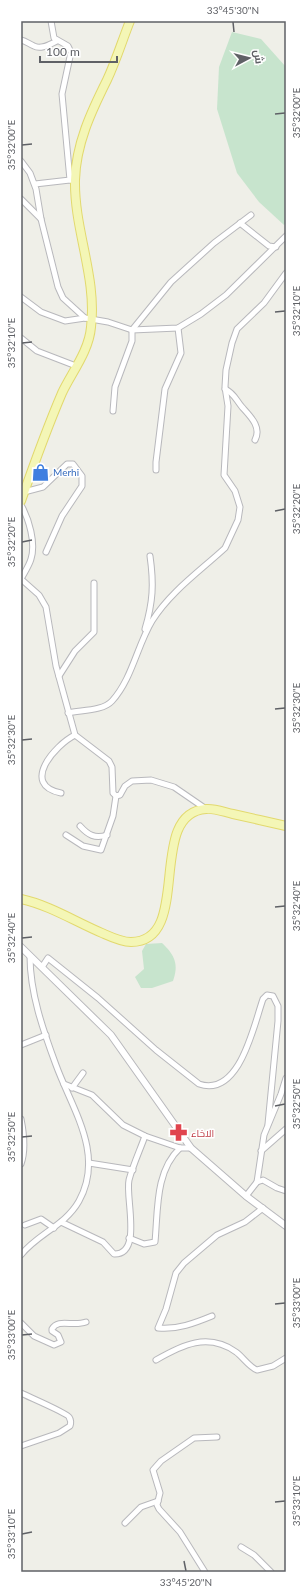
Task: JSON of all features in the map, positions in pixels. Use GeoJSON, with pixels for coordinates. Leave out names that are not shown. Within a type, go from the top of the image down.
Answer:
{"type":"FeatureCollection","features":[{"type":"Feature","properties":{"kind":"main road"},"geometry":{"type":"LineString","coordinates":[[21,501],[52,418],[90,334],[88,319],[88,263],[77,214],[72,179],[85,127],[107,80],[130,21]]}},
{"type":"Feature","properties":{"kind":"main road"},"geometry":{"type":"LineString","coordinates":[[21,898],[122,941],[138,941],[148,937],[158,927],[162,918],[177,830],[187,815],[206,809],[286,826]]}},
{"type":"Feature","properties":{"kind":"street"},"geometry":{"type":"LineString","coordinates":[[35,184],[72,179],[62,94],[71,52],[68,46],[57,41],[53,34],[51,21]]}},
{"type":"Feature","properties":{"kind":"street"},"geometry":{"type":"LineString","coordinates":[[21,40],[26,41],[36,47],[42,47],[57,41]]}},
{"type":"Feature","properties":{"kind":"street"},"geometry":{"type":"LineString","coordinates":[[21,161],[30,173],[35,184],[41,219],[60,292],[67,303],[88,319]]}},
{"type":"Feature","properties":{"kind":"street"},"geometry":{"type":"LineString","coordinates":[[21,199],[41,219]]}},
{"type":"Feature","properties":{"kind":"street"},"geometry":{"type":"LineString","coordinates":[[113,411],[115,387],[132,341],[132,330],[172,282],[214,242],[251,215]]}},
{"type":"Feature","properties":{"kind":"street"},"geometry":{"type":"LineString","coordinates":[[240,224],[269,246],[276,247]]}},
{"type":"Feature","properties":{"kind":"street"},"geometry":{"type":"LineString","coordinates":[[21,297],[33,307],[52,317],[64,321],[88,319],[108,322],[132,330],[178,328],[201,314],[226,295],[286,236]]}},
{"type":"Feature","properties":{"kind":"street"},"geometry":{"type":"LineString","coordinates":[[68,713],[105,706],[112,701],[128,672],[152,621],[170,598],[207,563],[226,548],[238,520],[240,507],[238,496],[224,475],[228,406],[225,389],[226,370],[232,343],[238,329],[264,303],[286,273]]}},
{"type":"Feature","properties":{"kind":"street"},"geometry":{"type":"LineString","coordinates":[[156,470],[165,389],[181,353],[178,328]]}},
{"type":"Feature","properties":{"kind":"street"},"geometry":{"type":"LineString","coordinates":[[21,338],[37,351],[76,366]]}},
{"type":"Feature","properties":{"kind":"street"},"geometry":{"type":"LineString","coordinates":[[225,389],[231,392],[254,419],[257,433],[255,440]]}},
{"type":"Feature","properties":{"kind":"street"},"geometry":{"type":"LineString","coordinates":[[24,492],[43,487],[67,464],[73,464],[82,476],[82,486],[62,516],[46,552]]}},
{"type":"Feature","properties":{"kind":"street"},"geometry":{"type":"LineString","coordinates":[[21,505],[26,513],[32,535],[32,559],[21,579],[40,595],[46,607],[59,676],[75,736],[109,761],[112,767],[113,793],[116,796],[113,816],[101,850],[83,846],[66,835]]}},
{"type":"Feature","properties":{"kind":"street"},"geometry":{"type":"LineString","coordinates":[[141,643],[153,597],[154,585],[150,556]]}},
{"type":"Feature","properties":{"kind":"street"},"geometry":{"type":"LineString","coordinates":[[59,676],[75,651],[94,632],[94,583]]}},
{"type":"Feature","properties":{"kind":"street"},"geometry":{"type":"LineString","coordinates":[[61,793],[53,792],[44,786],[42,772],[45,763],[58,747],[66,740],[75,736]]}},
{"type":"Feature","properties":{"kind":"street"},"geometry":{"type":"LineString","coordinates":[[116,796],[120,795],[125,786],[132,781],[151,780],[174,787],[206,809]]}},
{"type":"Feature","properties":{"kind":"street"},"geometry":{"type":"LineString","coordinates":[[80,826],[87,834],[95,837],[107,835]]}},
{"type":"Feature","properties":{"kind":"street"},"geometry":{"type":"LineString","coordinates":[[21,947],[111,1036],[191,1148],[246,1196],[286,1226]]}},
{"type":"Feature","properties":{"kind":"street"},"geometry":{"type":"LineString","coordinates":[[21,1254],[61,1222],[78,1202],[87,1180],[89,1163],[89,1152],[84,1132],[46,1035],[34,995],[30,956]]}},
{"type":"Feature","properties":{"kind":"street"},"geometry":{"type":"LineString","coordinates":[[42,967],[48,958],[98,998],[156,1050],[200,1084],[207,1086],[215,1084],[237,1069],[247,1047],[263,999],[266,995],[274,996],[278,1006],[278,1021],[268,1124]]}},
{"type":"Feature","properties":{"kind":"street"},"geometry":{"type":"LineString","coordinates":[[21,1045],[46,1035]]}},
{"type":"Feature","properties":{"kind":"street"},"geometry":{"type":"LineString","coordinates":[[72,1088],[83,1073]]}},
{"type":"Feature","properties":{"kind":"street"},"geometry":{"type":"LineString","coordinates":[[246,1196],[257,1182],[264,1135],[286,1078]]}},
{"type":"Feature","properties":{"kind":"street"},"geometry":{"type":"LineString","coordinates":[[64,1084],[87,1092],[123,1125],[145,1136],[180,1148],[191,1148]]}},
{"type":"Feature","properties":{"kind":"street"},"geometry":{"type":"LineString","coordinates":[[21,1119],[24,1135],[24,1156],[21,1164]]}},
{"type":"Feature","properties":{"kind":"street"},"geometry":{"type":"LineString","coordinates":[[261,1151],[286,1129]]}},
{"type":"Feature","properties":{"kind":"street"},"geometry":{"type":"LineString","coordinates":[[61,1222],[103,1242],[114,1254],[123,1253],[126,1250],[130,1238],[128,1188],[145,1136]]}},
{"type":"Feature","properties":{"kind":"street"},"geometry":{"type":"LineString","coordinates":[[130,1238],[144,1244],[155,1242],[163,1175],[169,1161],[180,1148]]}},
{"type":"Feature","properties":{"kind":"street"},"geometry":{"type":"LineString","coordinates":[[89,1163],[133,1170]]}},
{"type":"Feature","properties":{"kind":"street"},"geometry":{"type":"LineString","coordinates":[[257,1182],[266,1181],[277,1188],[286,1191]]}},
{"type":"Feature","properties":{"kind":"street"},"geometry":{"type":"LineString","coordinates":[[212,1316],[192,1324],[168,1329],[158,1328],[166,1309],[176,1272],[184,1263],[217,1235],[244,1222],[262,1208]]}},
{"type":"Feature","properties":{"kind":"street"},"geometry":{"type":"LineString","coordinates":[[25,1225],[41,1220],[54,1228]]}},
{"type":"Feature","properties":{"kind":"street"},"geometry":{"type":"LineString","coordinates":[[21,1323],[34,1336],[54,1345],[62,1342],[58,1335],[52,1331],[52,1328],[56,1323],[60,1322],[75,1325],[86,1322]]}},
{"type":"Feature","properties":{"kind":"street"},"geometry":{"type":"LineString","coordinates":[[156,1360],[184,1345],[205,1340],[217,1342],[236,1352],[257,1370],[273,1366],[286,1358]]}},
{"type":"Feature","properties":{"kind":"street"},"geometry":{"type":"LineString","coordinates":[[21,1393],[48,1407],[65,1413],[70,1417],[71,1422],[70,1426],[58,1433],[21,1446]]}},
{"type":"Feature","properties":{"kind":"street"},"geometry":{"type":"LineString","coordinates":[[205,1572],[180,1532],[159,1509],[157,1505],[160,1493],[153,1476],[153,1470],[156,1466],[194,1438],[217,1437]]}},
{"type":"Feature","properties":{"kind":"street"},"geometry":{"type":"LineString","coordinates":[[125,1523],[141,1507],[158,1501]]}},
{"type":"Feature","properties":{"kind":"street"},"geometry":{"type":"LineString","coordinates":[[240,1547],[254,1555],[270,1572]]}},
{"type":"Feature","properties":{"kind":"green space"},"geometry":{"type":"Polygon","coordinates":[[[232,32],[261,39],[286,67],[286,223],[284,225],[259,202],[237,173],[217,109],[219,67],[232,32]]]}},
{"type":"Feature","properties":{"kind":"green space"},"geometry":{"type":"Polygon","coordinates":[[[162,943],[175,960],[176,970],[173,981],[152,988],[141,988],[135,977],[144,969],[142,951],[146,944],[162,943]]]}},
{"type":"Feature","properties":{"kind":"place","name":"Merhi"},"geometry":{"type":"Point","coordinates":[40,472]}},
{"type":"Feature","properties":{"kind":"place","name":"الاخاء"},"geometry":{"type":"Point","coordinates":[178,1133]}}]}
